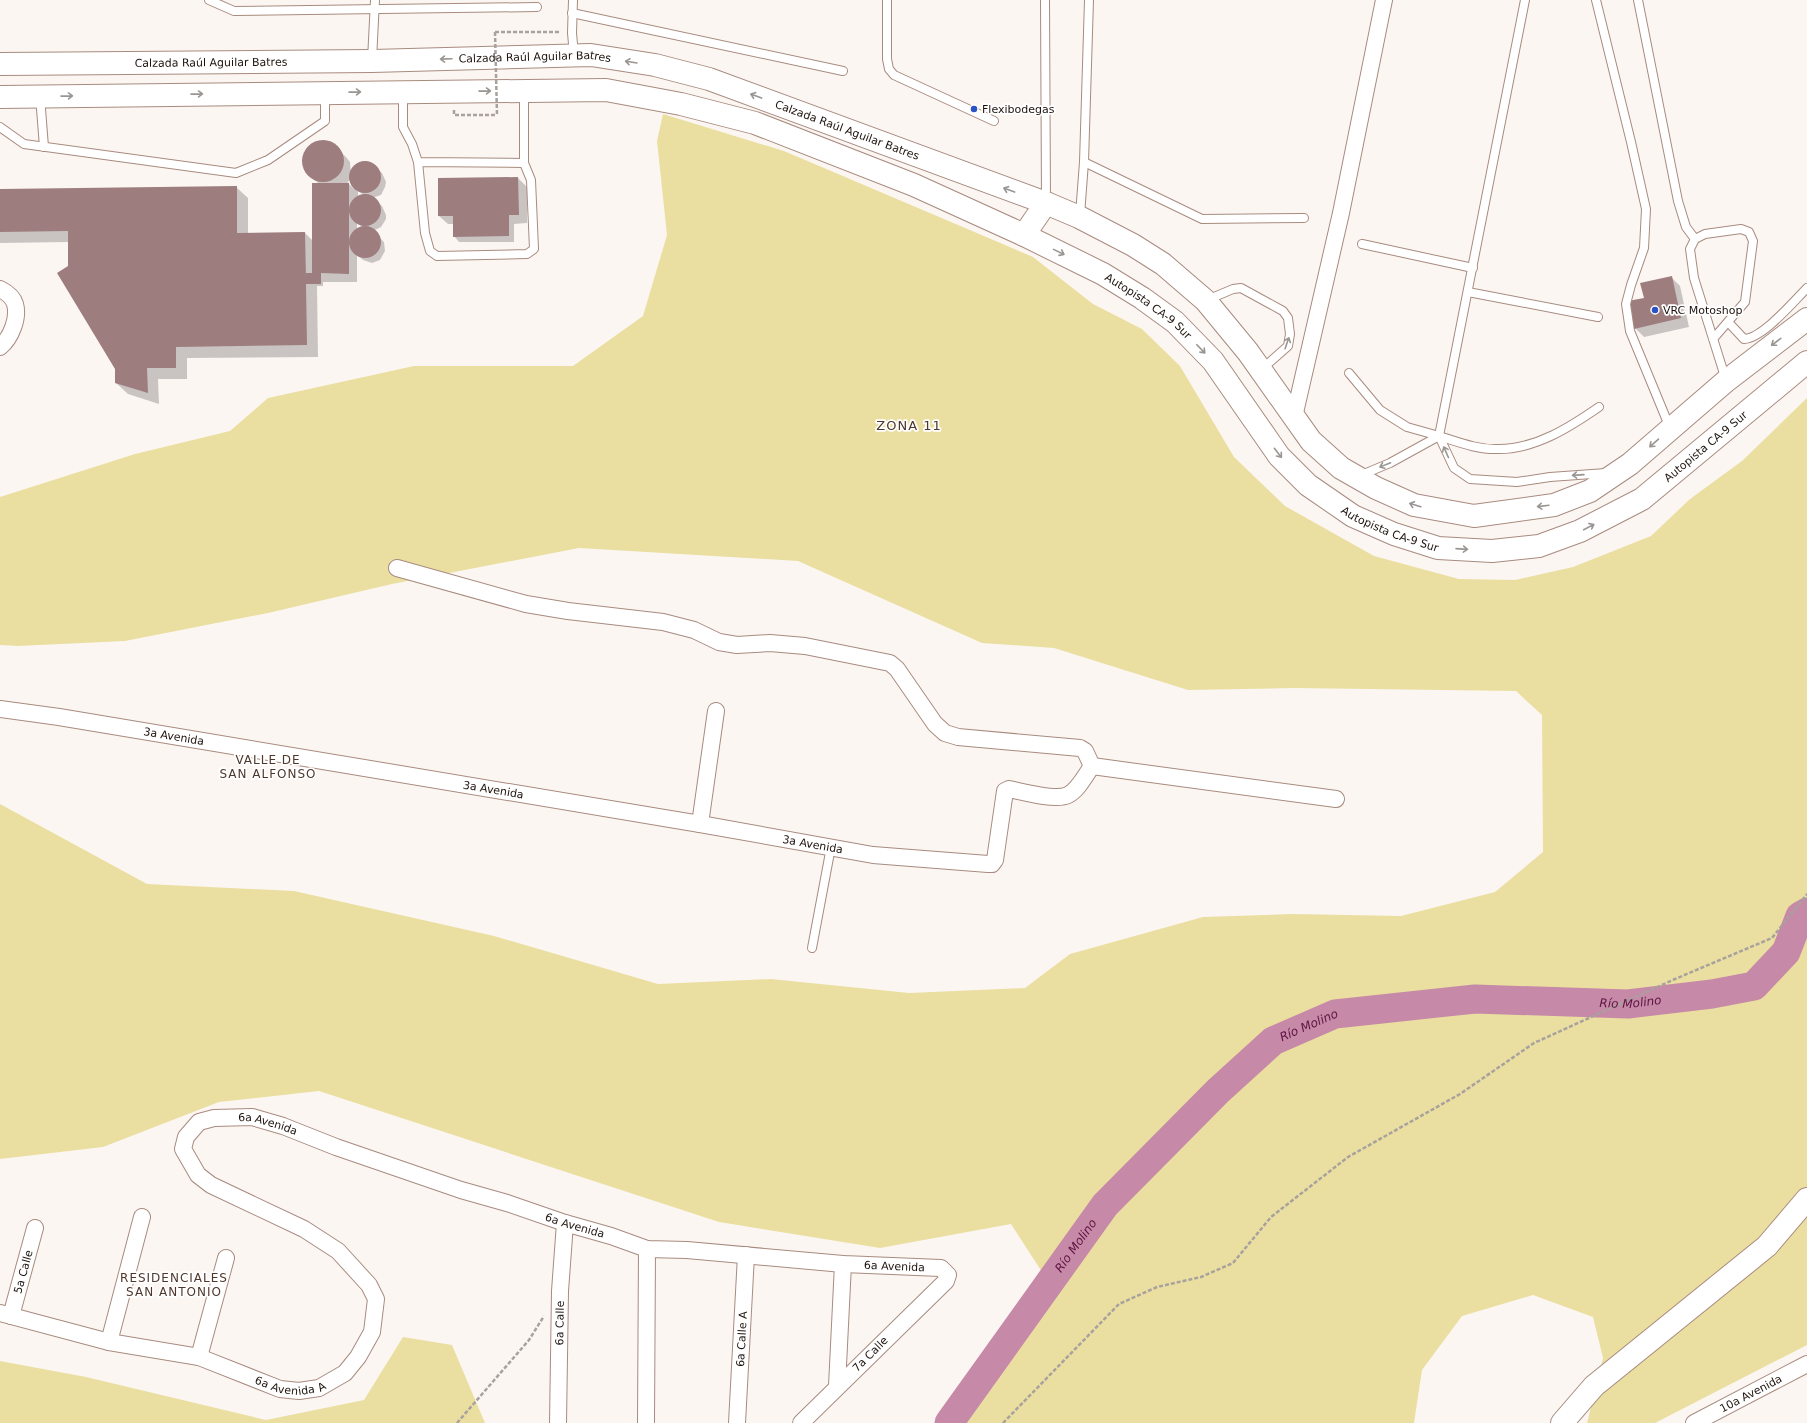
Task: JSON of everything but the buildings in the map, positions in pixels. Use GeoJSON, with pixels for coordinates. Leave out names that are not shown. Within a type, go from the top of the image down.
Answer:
{"type":"FeatureCollection","features":[{"type":"Feature","properties":{"kind":"main road","name":"Calzada Raúl Aguilar Batres"},"geometry":{"type":"LineString","coordinates":[[0,64],[372,61],[591,55],[655,66],[709,79],[1046,203]]}},
{"type":"Feature","properties":{"kind":"main road"},"geometry":{"type":"LineString","coordinates":[[0,97],[325,92],[606,90],[681,104],[755,123],[914,185],[1024,235],[1046,203],[1079,217],[1133,245],[1163,264],[1206,301],[1248,352],[1311,441],[1341,468],[1356,477],[1414,505],[1474,516],[1554,505],[1590,491],[1630,464],[1726,381],[1807,319]]}},
{"type":"Feature","properties":{"kind":"main road","name":"Autopista CA-9 Sur"},"geometry":{"type":"LineString","coordinates":[[1024,235],[1103,274],[1142,298],[1175,322],[1213,361],[1279,456],[1308,485],[1353,516],[1394,534],[1438,548],[1492,551],[1539,546],[1580,532],[1642,498],[1807,362]]}},
{"type":"Feature","properties":{"kind":"main road"},"geometry":{"type":"LineString","coordinates":[[1562,1423],[1594,1386],[1767,1246],[1807,1199]]}},
{"type":"Feature","properties":{"kind":"street"},"geometry":{"type":"LineString","coordinates":[[1294,417],[1341,213],[1384,0]]}},
{"type":"Feature","properties":{"kind":"street"},"geometry":{"type":"LineString","coordinates":[[0,289],[8,294],[15,304],[15,318],[11,333],[0,347]]}},
{"type":"Feature","properties":{"kind":"street"},"geometry":{"type":"LineString","coordinates":[[397,568],[526,604],[568,611],[663,622],[694,630],[719,642],[737,645],[770,643],[805,646],[890,663],[898,669],[934,724],[945,733],[958,737],[1080,748],[1085,751],[1092,766],[1336,799]]}},
{"type":"Feature","properties":{"kind":"street","name":"3a Avenida"},"geometry":{"type":"LineString","coordinates":[[0,709],[66,718],[700,824],[873,855],[988,864],[992,864],[995,860],[1005,791],[1009,790],[1060,798],[1075,790],[1092,766]]}},
{"type":"Feature","properties":{"kind":"street"},"geometry":{"type":"LineString","coordinates":[[700,824],[716,711]]}},
{"type":"Feature","properties":{"kind":"street","name":"6a Avenida"},"geometry":{"type":"LineString","coordinates":[[199,1122],[214,1118],[252,1117],[283,1126],[336,1147],[454,1187],[507,1202],[565,1223],[611,1236],[647,1249],[746,1255],[844,1264],[941,1268],[948,1275],[946,1281],[940,1286]]}},
{"type":"Feature","properties":{"kind":"street","name":"6a Avenida A"},"geometry":{"type":"LineString","coordinates":[[5,1314],[109,1342],[198,1357],[280,1388],[299,1390],[319,1388],[345,1373],[358,1357],[372,1332],[376,1299],[369,1285],[338,1251],[304,1229],[211,1185],[198,1175],[183,1149],[186,1136],[199,1122]]}},
{"type":"Feature","properties":{"kind":"street"},"geometry":{"type":"LineString","coordinates":[[109,1342],[142,1217]]}},
{"type":"Feature","properties":{"kind":"street","name":"6a Calle"},"geometry":{"type":"LineString","coordinates":[[558,1423],[560,1291],[565,1223]]}},
{"type":"Feature","properties":{"kind":"street","name":"5a Calle"},"geometry":{"type":"LineString","coordinates":[[5,1314],[35,1228]]}},
{"type":"Feature","properties":{"kind":"street"},"geometry":{"type":"LineString","coordinates":[[646,1423],[647,1249]]}},
{"type":"Feature","properties":{"kind":"street","name":"6a Calle A"},"geometry":{"type":"LineString","coordinates":[[737,1423],[746,1255]]}},
{"type":"Feature","properties":{"kind":"street"},"geometry":{"type":"LineString","coordinates":[[198,1357],[226,1258]]}},
{"type":"Feature","properties":{"kind":"street"},"geometry":{"type":"LineString","coordinates":[[837,1386],[844,1264]]}},
{"type":"Feature","properties":{"kind":"street","name":"7a Calle"},"geometry":{"type":"LineString","coordinates":[[800,1423],[940,1286]]}},
{"type":"Feature","properties":{"kind":"street","name":"10a Avenida"},"geometry":{"type":"LineString","coordinates":[[1694,1423],[1717,1418],[1807,1364]]}},
{"type":"Feature","properties":{"kind":"lane"},"geometry":{"type":"LineString","coordinates":[[209,0],[234,11],[537,7]]}},
{"type":"Feature","properties":{"kind":"lane"},"geometry":{"type":"LineString","coordinates":[[372,61],[375,0]]}},
{"type":"Feature","properties":{"kind":"lane"},"geometry":{"type":"LineString","coordinates":[[573,0],[572,13],[574,56]]}},
{"type":"Feature","properties":{"kind":"lane"},"geometry":{"type":"LineString","coordinates":[[887,0],[887,59],[889,69],[894,74],[994,121]]}},
{"type":"Feature","properties":{"kind":"lane"},"geometry":{"type":"LineString","coordinates":[[1045,0],[1046,203]]}},
{"type":"Feature","properties":{"kind":"lane"},"geometry":{"type":"LineString","coordinates":[[1079,217],[1084,162],[1089,0]]}},
{"type":"Feature","properties":{"kind":"lane"},"geometry":{"type":"LineString","coordinates":[[1525,0],[1439,436],[1454,468],[1470,479],[1517,482],[1550,477],[1617,472]]}},
{"type":"Feature","properties":{"kind":"lane"},"geometry":{"type":"LineString","coordinates":[[1596,0],[1646,209],[1644,248],[1626,304],[1630,331],[1671,429]]}},
{"type":"Feature","properties":{"kind":"lane"},"geometry":{"type":"LineString","coordinates":[[1638,0],[1678,201],[1686,227],[1695,239]]}},
{"type":"Feature","properties":{"kind":"lane"},"geometry":{"type":"LineString","coordinates":[[572,13],[843,71]]}},
{"type":"Feature","properties":{"kind":"lane"},"geometry":{"type":"LineString","coordinates":[[403,92],[403,127],[412,144],[418,162],[425,232],[430,251],[437,256],[527,254],[534,249],[531,180],[524,163],[524,90]]}},
{"type":"Feature","properties":{"kind":"lane"},"geometry":{"type":"LineString","coordinates":[[0,127],[24,144],[44,148],[236,173],[268,160],[326,121],[325,92]]}},
{"type":"Feature","properties":{"kind":"lane"},"geometry":{"type":"LineString","coordinates":[[40,96],[44,148]]}},
{"type":"Feature","properties":{"kind":"lane"},"geometry":{"type":"LineString","coordinates":[[418,162],[524,163]]}},
{"type":"Feature","properties":{"kind":"lane"},"geometry":{"type":"LineString","coordinates":[[1084,162],[1202,219],[1304,218]]}},
{"type":"Feature","properties":{"kind":"lane"},"geometry":{"type":"LineString","coordinates":[[1713,339],[1729,323],[1745,302],[1752,241],[1749,232],[1741,229],[1705,234],[1695,239],[1690,249],[1694,278],[1726,381]]}},
{"type":"Feature","properties":{"kind":"lane"},"geometry":{"type":"LineString","coordinates":[[1362,244],[1473,268]]}},
{"type":"Feature","properties":{"kind":"lane"},"geometry":{"type":"LineString","coordinates":[[1206,301],[1233,289],[1241,288],[1283,311],[1288,318],[1290,334],[1288,346],[1261,370]]}},
{"type":"Feature","properties":{"kind":"lane"},"geometry":{"type":"LineString","coordinates":[[1729,323],[1744,338],[1748,338],[1764,330],[1807,288]]}},
{"type":"Feature","properties":{"kind":"lane"},"geometry":{"type":"LineString","coordinates":[[1468,292],[1598,316]]}},
{"type":"Feature","properties":{"kind":"lane"},"geometry":{"type":"LineString","coordinates":[[1349,373],[1380,410],[1407,427],[1468,446],[1499,449],[1530,444],[1570,426],[1599,407]]}},
{"type":"Feature","properties":{"kind":"lane"},"geometry":{"type":"LineString","coordinates":[[1356,477],[1395,460],[1439,436]]}},
{"type":"Feature","properties":{"kind":"lane"},"geometry":{"type":"LineString","coordinates":[[812,948],[831,848]]}},
{"type":"Feature","properties":{"kind":"path"},"geometry":{"type":"LineString","coordinates":[[454,115],[497,115],[495,32],[551,31]]}},
{"type":"Feature","properties":{"kind":"path"},"geometry":{"type":"LineString","coordinates":[[1003,1423],[1119,1304],[1157,1287],[1201,1277],[1233,1263],[1271,1217],[1348,1157],[1460,1094],[1534,1043],[1675,979],[1772,938],[1807,894]]}},
{"type":"Feature","properties":{"kind":"path"},"geometry":{"type":"LineString","coordinates":[[457,1423],[529,1340],[544,1315]]}},
{"type":"Feature","properties":{"kind":"shaded area"},"geometry":{"type":"Polygon","coordinates":[[[663,114],[784,151],[1033,257],[1093,304],[1142,329],[1180,366],[1234,457],[1285,506],[1374,556],[1459,579],[1515,580],[1573,567],[1651,536],[1690,499],[1742,461],[1807,398],[1807,1345],[1655,1423],[1587,1423],[1603,1358],[1593,1317],[1533,1295],[1462,1316],[1422,1370],[1414,1423],[940,1423],[962,1403],[1053,1289],[1011,1224],[880,1248],[719,1222],[319,1091],[219,1102],[103,1147],[0,1159],[0,804],[147,884],[294,891],[494,936],[658,984],[771,979],[909,993],[1025,988],[1070,954],[1203,917],[1293,914],[1401,916],[1495,892],[1543,852],[1542,715],[1516,691],[1295,688],[1188,690],[1054,648],[982,643],[798,561],[579,548],[392,584],[268,613],[125,641],[18,646],[0,645],[0,497],[135,454],[230,431],[268,398],[414,366],[573,366],[643,316],[667,235],[657,141],[663,114]]]}},
{"type":"Feature","properties":{"kind":"shaded area"},"geometry":{"type":"Polygon","coordinates":[[[403,1337],[452,1345],[485,1423],[0,1423],[0,1361],[86,1377],[266,1420],[364,1400],[403,1337]]]}},
{"type":"Feature","properties":{"kind":"waterway","name":"Río Molino"},"geometry":{"type":"LineString","coordinates":[[949,1423],[1105,1205],[1218,1091],[1273,1041],[1335,1014],[1475,999],[1628,1004],[1712,994],[1754,986],[1786,952],[1800,916],[1807,912]]}},
{"type":"Feature","properties":{"kind":"place","name":"Flexibodegas"},"geometry":{"type":"Point","coordinates":[974,109]}},
{"type":"Feature","properties":{"kind":"place","name":"VRC Motoshop"},"geometry":{"type":"Point","coordinates":[1655,310]}},
{"type":"Feature","properties":{"kind":"district","name":"ZONA 11"},"geometry":{"type":"Point","coordinates":[909,425]}},
{"type":"Feature","properties":{"kind":"district","name":"VALLE DE SAN ALFONSO"},"geometry":{"type":"Point","coordinates":[268,767]}},
{"type":"Feature","properties":{"kind":"district","name":"RESIDENCIALES SAN ANTONIO"},"geometry":{"type":"Point","coordinates":[174,1285]}}]}
